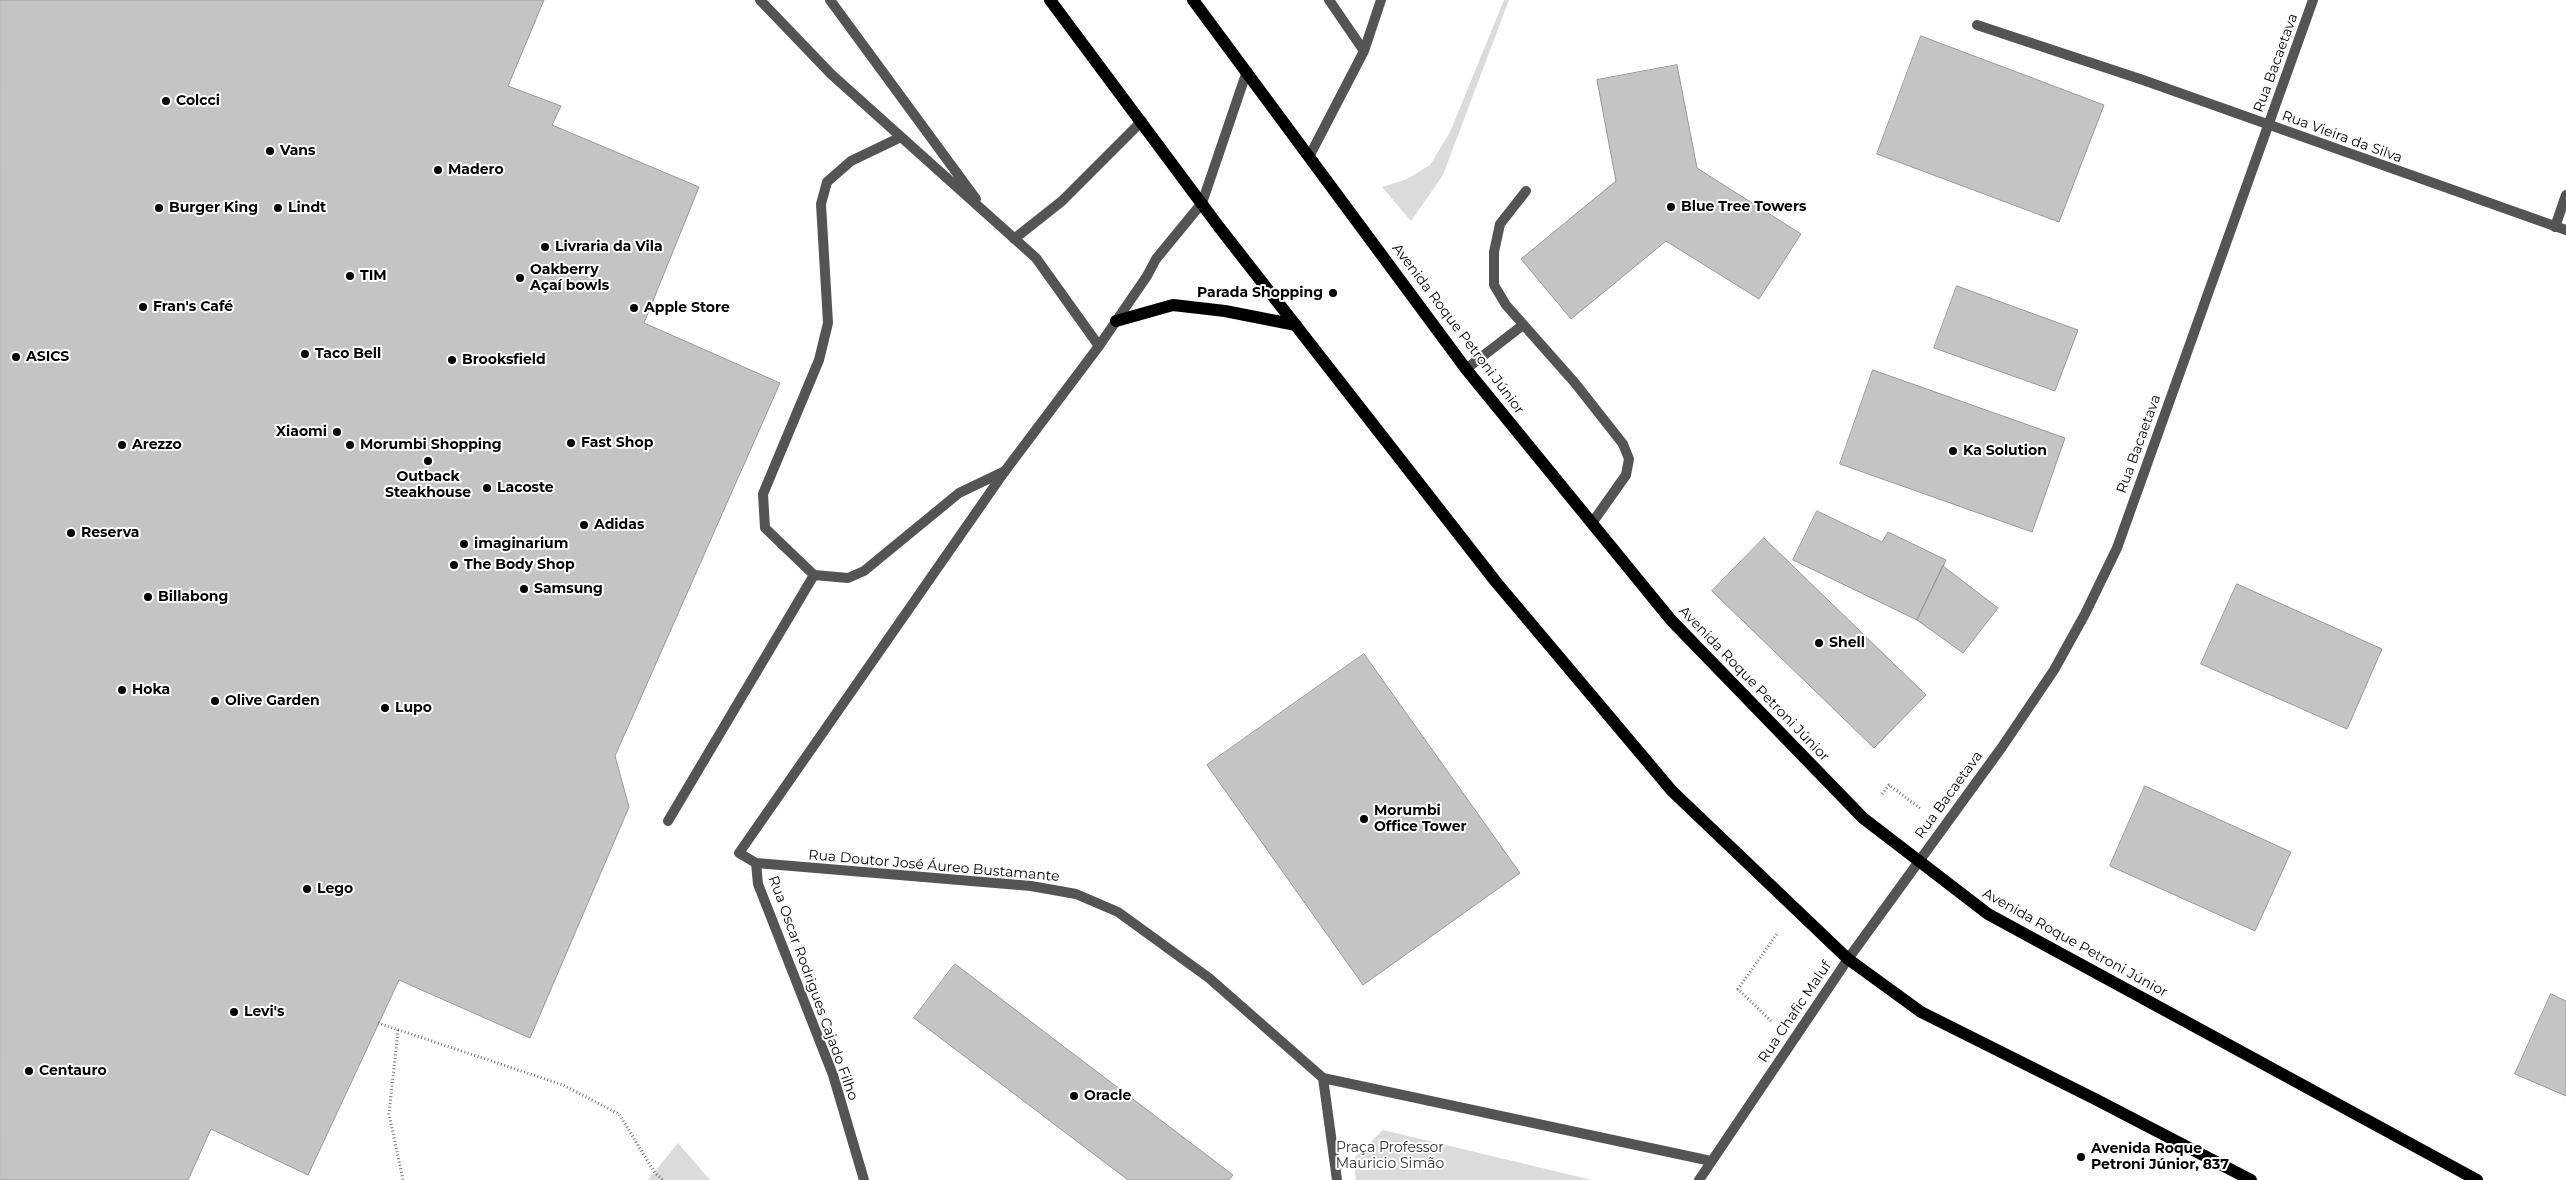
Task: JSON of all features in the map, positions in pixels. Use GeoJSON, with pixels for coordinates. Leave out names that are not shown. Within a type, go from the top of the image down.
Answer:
{"type":"FeatureCollection","features":[{"type":"Feature","properties":{"kind":"main road"},"geometry":{"type":"LineString","coordinates":[[1050,0],[1296,326],[1496,582],[1672,791],[1848,958],[1921,1012],[2251,1180]]}},
{"type":"Feature","properties":{"kind":"main road","name":"Avenida Roque Petroni Júnior"},"geometry":{"type":"LineString","coordinates":[[1194,0],[1466,369],[1671,620],[1863,818],[1988,914],[2477,1180]]}},
{"type":"Feature","properties":{"kind":"main road"},"geometry":{"type":"LineString","coordinates":[[1116,321],[1173,305],[1224,311],[1296,326]]}},
{"type":"Feature","properties":{"kind":"street"},"geometry":{"type":"LineString","coordinates":[[760,0],[831,74],[1036,258],[1099,346]]}},
{"type":"Feature","properties":{"kind":"street"},"geometry":{"type":"LineString","coordinates":[[830,0],[988,216]]}},
{"type":"Feature","properties":{"kind":"street"},"geometry":{"type":"LineString","coordinates":[[1329,0],[1364,51]]}},
{"type":"Feature","properties":{"kind":"street"},"geometry":{"type":"LineString","coordinates":[[1310,155],[1364,51],[1381,0]]}},
{"type":"Feature","properties":{"kind":"street","name":"Rua Bacaetava"},"geometry":{"type":"LineString","coordinates":[[1918,861],[2054,670],[2085,614],[2117,548],[2313,0]]}},
{"type":"Feature","properties":{"kind":"street","name":"Rua Vieira da Silva"},"geometry":{"type":"LineString","coordinates":[[1977,25],[2566,230]]}},
{"type":"Feature","properties":{"kind":"street"},"geometry":{"type":"LineString","coordinates":[[901,137],[851,160],[827,182],[821,204],[828,323],[819,360],[763,494],[764,528],[814,575],[848,578],[864,571],[959,493],[1005,471],[1099,346],[1147,276],[1156,259],[1202,203],[1247,71]]}},
{"type":"Feature","properties":{"kind":"street"},"geometry":{"type":"LineString","coordinates":[[1014,239],[1062,201],[1142,121]]}},
{"type":"Feature","properties":{"kind":"street"},"geometry":{"type":"LineString","coordinates":[[1526,191],[1500,224],[1494,252],[1494,285],[1506,305],[1523,326],[1575,384],[1623,444],[1629,459],[1626,475],[1592,523]]}},
{"type":"Feature","properties":{"kind":"street"},"geometry":{"type":"LineString","coordinates":[[2555,227],[2566,196]]}},
{"type":"Feature","properties":{"kind":"street"},"geometry":{"type":"LineString","coordinates":[[1466,369],[1523,326]]}},
{"type":"Feature","properties":{"kind":"street","name":"Rua Doutor José Áureo Bustamante"},"geometry":{"type":"LineString","coordinates":[[1005,471],[739,853],[756,863],[1031,886],[1076,894],[1118,912],[1210,978],[1323,1078]]}},
{"type":"Feature","properties":{"kind":"street"},"geometry":{"type":"LineString","coordinates":[[668,821],[814,575]]}},
{"type":"Feature","properties":{"kind":"street","name":"Rua Chafic Maluf"},"geometry":{"type":"LineString","coordinates":[[1699,1180],[1848,958],[1918,861]]}},
{"type":"Feature","properties":{"kind":"street","name":"Rua Oscar Rodrigues Cajado Filho"},"geometry":{"type":"LineString","coordinates":[[756,863],[758,884],[833,1075],[864,1180]]}},
{"type":"Feature","properties":{"kind":"street"},"geometry":{"type":"LineString","coordinates":[[1337,1180],[1323,1078],[1711,1161]]}},
{"type":"Feature","properties":{"kind":"path"},"geometry":{"type":"LineString","coordinates":[[1863,818],[1889,785],[1943,826]]}},
{"type":"Feature","properties":{"kind":"path"},"geometry":{"type":"LineString","coordinates":[[1792,1042],[1738,989],[1795,909]]}},
{"type":"Feature","properties":{"kind":"path"},"geometry":{"type":"LineString","coordinates":[[378,1023],[563,1085],[619,1114],[655,1172],[663,1180]]}},
{"type":"Feature","properties":{"kind":"path"},"geometry":{"type":"LineString","coordinates":[[398,1030],[389,1114],[403,1180]]}},
{"type":"Feature","properties":{"kind":"green space"},"geometry":{"type":"Polygon","coordinates":[[[1504,0],[1509,0],[1443,175],[1411,221],[1382,187],[1407,179],[1430,165],[1450,132],[1504,0]]]}},
{"type":"Feature","properties":{"kind":"green space","name":"Praça Professor Mauricio Simão"},"geometry":{"type":"Polygon","coordinates":[[[1383,1130],[1592,1180],[1356,1180],[1353,1159],[1383,1130]]]}},
{"type":"Feature","properties":{"kind":"green space"},"geometry":{"type":"Polygon","coordinates":[[[678,1143],[710,1180],[648,1180],[678,1143]]]}},
{"type":"Feature","properties":{"kind":"building"},"geometry":{"type":"Polygon","coordinates":[[[0,0],[544,0],[508,86],[561,106],[552,125],[699,187],[644,323],[780,383],[615,756],[629,807],[530,1038],[399,980],[308,1175],[211,1129],[188,1180],[0,1180],[0,0]]]}},
{"type":"Feature","properties":{"kind":"building"},"geometry":{"type":"Polygon","coordinates":[[[1921,36],[2104,105],[2059,222],[1877,154],[1921,36]]]}},
{"type":"Feature","properties":{"kind":"building","name":"Blue Tree Towers"},"geometry":{"type":"Polygon","coordinates":[[[1677,65],[1697,168],[1801,234],[1759,299],[1666,241],[1571,319],[1521,259],[1616,181],[1597,80],[1677,65]]]}},
{"type":"Feature","properties":{"kind":"building"},"geometry":{"type":"Polygon","coordinates":[[[1957,286],[2078,330],[2055,391],[1934,348],[1957,286]]]}},
{"type":"Feature","properties":{"kind":"building","name":"Ka Solution"},"geometry":{"type":"Polygon","coordinates":[[[1873,370],[2065,438],[2032,532],[1840,464],[1873,370]]]}},
{"type":"Feature","properties":{"kind":"building"},"geometry":{"type":"Polygon","coordinates":[[[1817,511],[1882,542],[1888,532],[1946,560],[1917,620],[1793,560],[1817,511]]]}},
{"type":"Feature","properties":{"kind":"building","name":"Shell"},"geometry":{"type":"Polygon","coordinates":[[[1764,538],[1926,695],[1874,748],[1712,591],[1764,538]]]}},
{"type":"Feature","properties":{"kind":"building"},"geometry":{"type":"Polygon","coordinates":[[[1943,566],[1998,608],[1963,653],[1917,620],[1943,566]]]}},
{"type":"Feature","properties":{"kind":"building"},"geometry":{"type":"Polygon","coordinates":[[[2237,584],[2382,649],[2347,729],[2201,664],[2237,584]]]}},
{"type":"Feature","properties":{"kind":"building","name":"Morumbi Office Tower"},"geometry":{"type":"Polygon","coordinates":[[[1364,654],[1520,873],[1363,985],[1207,765],[1364,654]]]}},
{"type":"Feature","properties":{"kind":"building"},"geometry":{"type":"Polygon","coordinates":[[[2145,786],[2291,852],[2255,931],[2110,866],[2145,786]]]}},
{"type":"Feature","properties":{"kind":"building","name":"Oracle"},"geometry":{"type":"Polygon","coordinates":[[[955,964],[1233,1175],[1229,1180],[1128,1180],[914,1018],[955,964]]]}},
{"type":"Feature","properties":{"kind":"building"},"geometry":{"type":"Polygon","coordinates":[[[2551,994],[2566,1001],[2566,1096],[2515,1074],[2551,994]]]}},
{"type":"Feature","properties":{"kind":"place","name":"Colcci"},"geometry":{"type":"Point","coordinates":[166,101]}},
{"type":"Feature","properties":{"kind":"place","name":"Vans"},"geometry":{"type":"Point","coordinates":[270,151]}},
{"type":"Feature","properties":{"kind":"place","name":"Madero"},"geometry":{"type":"Point","coordinates":[438,170]}},
{"type":"Feature","properties":{"kind":"place","name":"Blue Tree Towers"},"geometry":{"type":"Point","coordinates":[1671,207]}},
{"type":"Feature","properties":{"kind":"place","name":"Burger King"},"geometry":{"type":"Point","coordinates":[159,208]}},
{"type":"Feature","properties":{"kind":"place","name":"Lindt"},"geometry":{"type":"Point","coordinates":[278,208]}},
{"type":"Feature","properties":{"kind":"place","name":"Livraria da Vila"},"geometry":{"type":"Point","coordinates":[545,247]}},
{"type":"Feature","properties":{"kind":"place","name":"TIM"},"geometry":{"type":"Point","coordinates":[350,276]}},
{"type":"Feature","properties":{"kind":"place","name":"Oakberry Açaí bowls"},"geometry":{"type":"Point","coordinates":[520,278]}},
{"type":"Feature","properties":{"kind":"place","name":"Parada Shopping"},"geometry":{"type":"Point","coordinates":[1333,293]}},
{"type":"Feature","properties":{"kind":"place","name":"Fran's Café"},"geometry":{"type":"Point","coordinates":[143,307]}},
{"type":"Feature","properties":{"kind":"place","name":"Apple Store"},"geometry":{"type":"Point","coordinates":[634,308]}},
{"type":"Feature","properties":{"kind":"place","name":"Taco Bell"},"geometry":{"type":"Point","coordinates":[305,354]}},
{"type":"Feature","properties":{"kind":"place","name":"ASICS"},"geometry":{"type":"Point","coordinates":[16,357]}},
{"type":"Feature","properties":{"kind":"place","name":"Brooksfield"},"geometry":{"type":"Point","coordinates":[452,360]}},
{"type":"Feature","properties":{"kind":"place","name":"Xiaomi"},"geometry":{"type":"Point","coordinates":[337,432]}},
{"type":"Feature","properties":{"kind":"place","name":"Fast Shop"},"geometry":{"type":"Point","coordinates":[571,443]}},
{"type":"Feature","properties":{"kind":"place","name":"Arezzo"},"geometry":{"type":"Point","coordinates":[122,445]}},
{"type":"Feature","properties":{"kind":"place","name":"Morumbi Shopping"},"geometry":{"type":"Point","coordinates":[350,445]}},
{"type":"Feature","properties":{"kind":"place","name":"Ka Solution"},"geometry":{"type":"Point","coordinates":[1953,451]}},
{"type":"Feature","properties":{"kind":"place","name":"Outback Steakhouse"},"geometry":{"type":"Point","coordinates":[428,461]}},
{"type":"Feature","properties":{"kind":"place","name":"Lacoste"},"geometry":{"type":"Point","coordinates":[487,488]}},
{"type":"Feature","properties":{"kind":"place","name":"Adidas"},"geometry":{"type":"Point","coordinates":[584,525]}},
{"type":"Feature","properties":{"kind":"place","name":"Reserva"},"geometry":{"type":"Point","coordinates":[71,533]}},
{"type":"Feature","properties":{"kind":"place","name":"imaginarium"},"geometry":{"type":"Point","coordinates":[464,544]}},
{"type":"Feature","properties":{"kind":"place","name":"The Body Shop"},"geometry":{"type":"Point","coordinates":[454,565]}},
{"type":"Feature","properties":{"kind":"place","name":"Samsung"},"geometry":{"type":"Point","coordinates":[524,589]}},
{"type":"Feature","properties":{"kind":"place","name":"Billabong"},"geometry":{"type":"Point","coordinates":[148,597]}},
{"type":"Feature","properties":{"kind":"place","name":"Shell"},"geometry":{"type":"Point","coordinates":[1819,643]}},
{"type":"Feature","properties":{"kind":"place","name":"Hoka"},"geometry":{"type":"Point","coordinates":[122,690]}},
{"type":"Feature","properties":{"kind":"place","name":"Olive Garden"},"geometry":{"type":"Point","coordinates":[215,701]}},
{"type":"Feature","properties":{"kind":"place","name":"Lupo"},"geometry":{"type":"Point","coordinates":[385,708]}},
{"type":"Feature","properties":{"kind":"place","name":"Morumbi Office Tower"},"geometry":{"type":"Point","coordinates":[1364,819]}},
{"type":"Feature","properties":{"kind":"place","name":"Lego"},"geometry":{"type":"Point","coordinates":[307,889]}},
{"type":"Feature","properties":{"kind":"place","name":"Levi's"},"geometry":{"type":"Point","coordinates":[234,1012]}},
{"type":"Feature","properties":{"kind":"place","name":"Centauro"},"geometry":{"type":"Point","coordinates":[29,1071]}},
{"type":"Feature","properties":{"kind":"place","name":"Oracle"},"geometry":{"type":"Point","coordinates":[1074,1096]}},
{"type":"Feature","properties":{"kind":"place","name":"Avenida Roque Petroni Júnior, 837"},"geometry":{"type":"Point","coordinates":[2081,1157]}}]}
